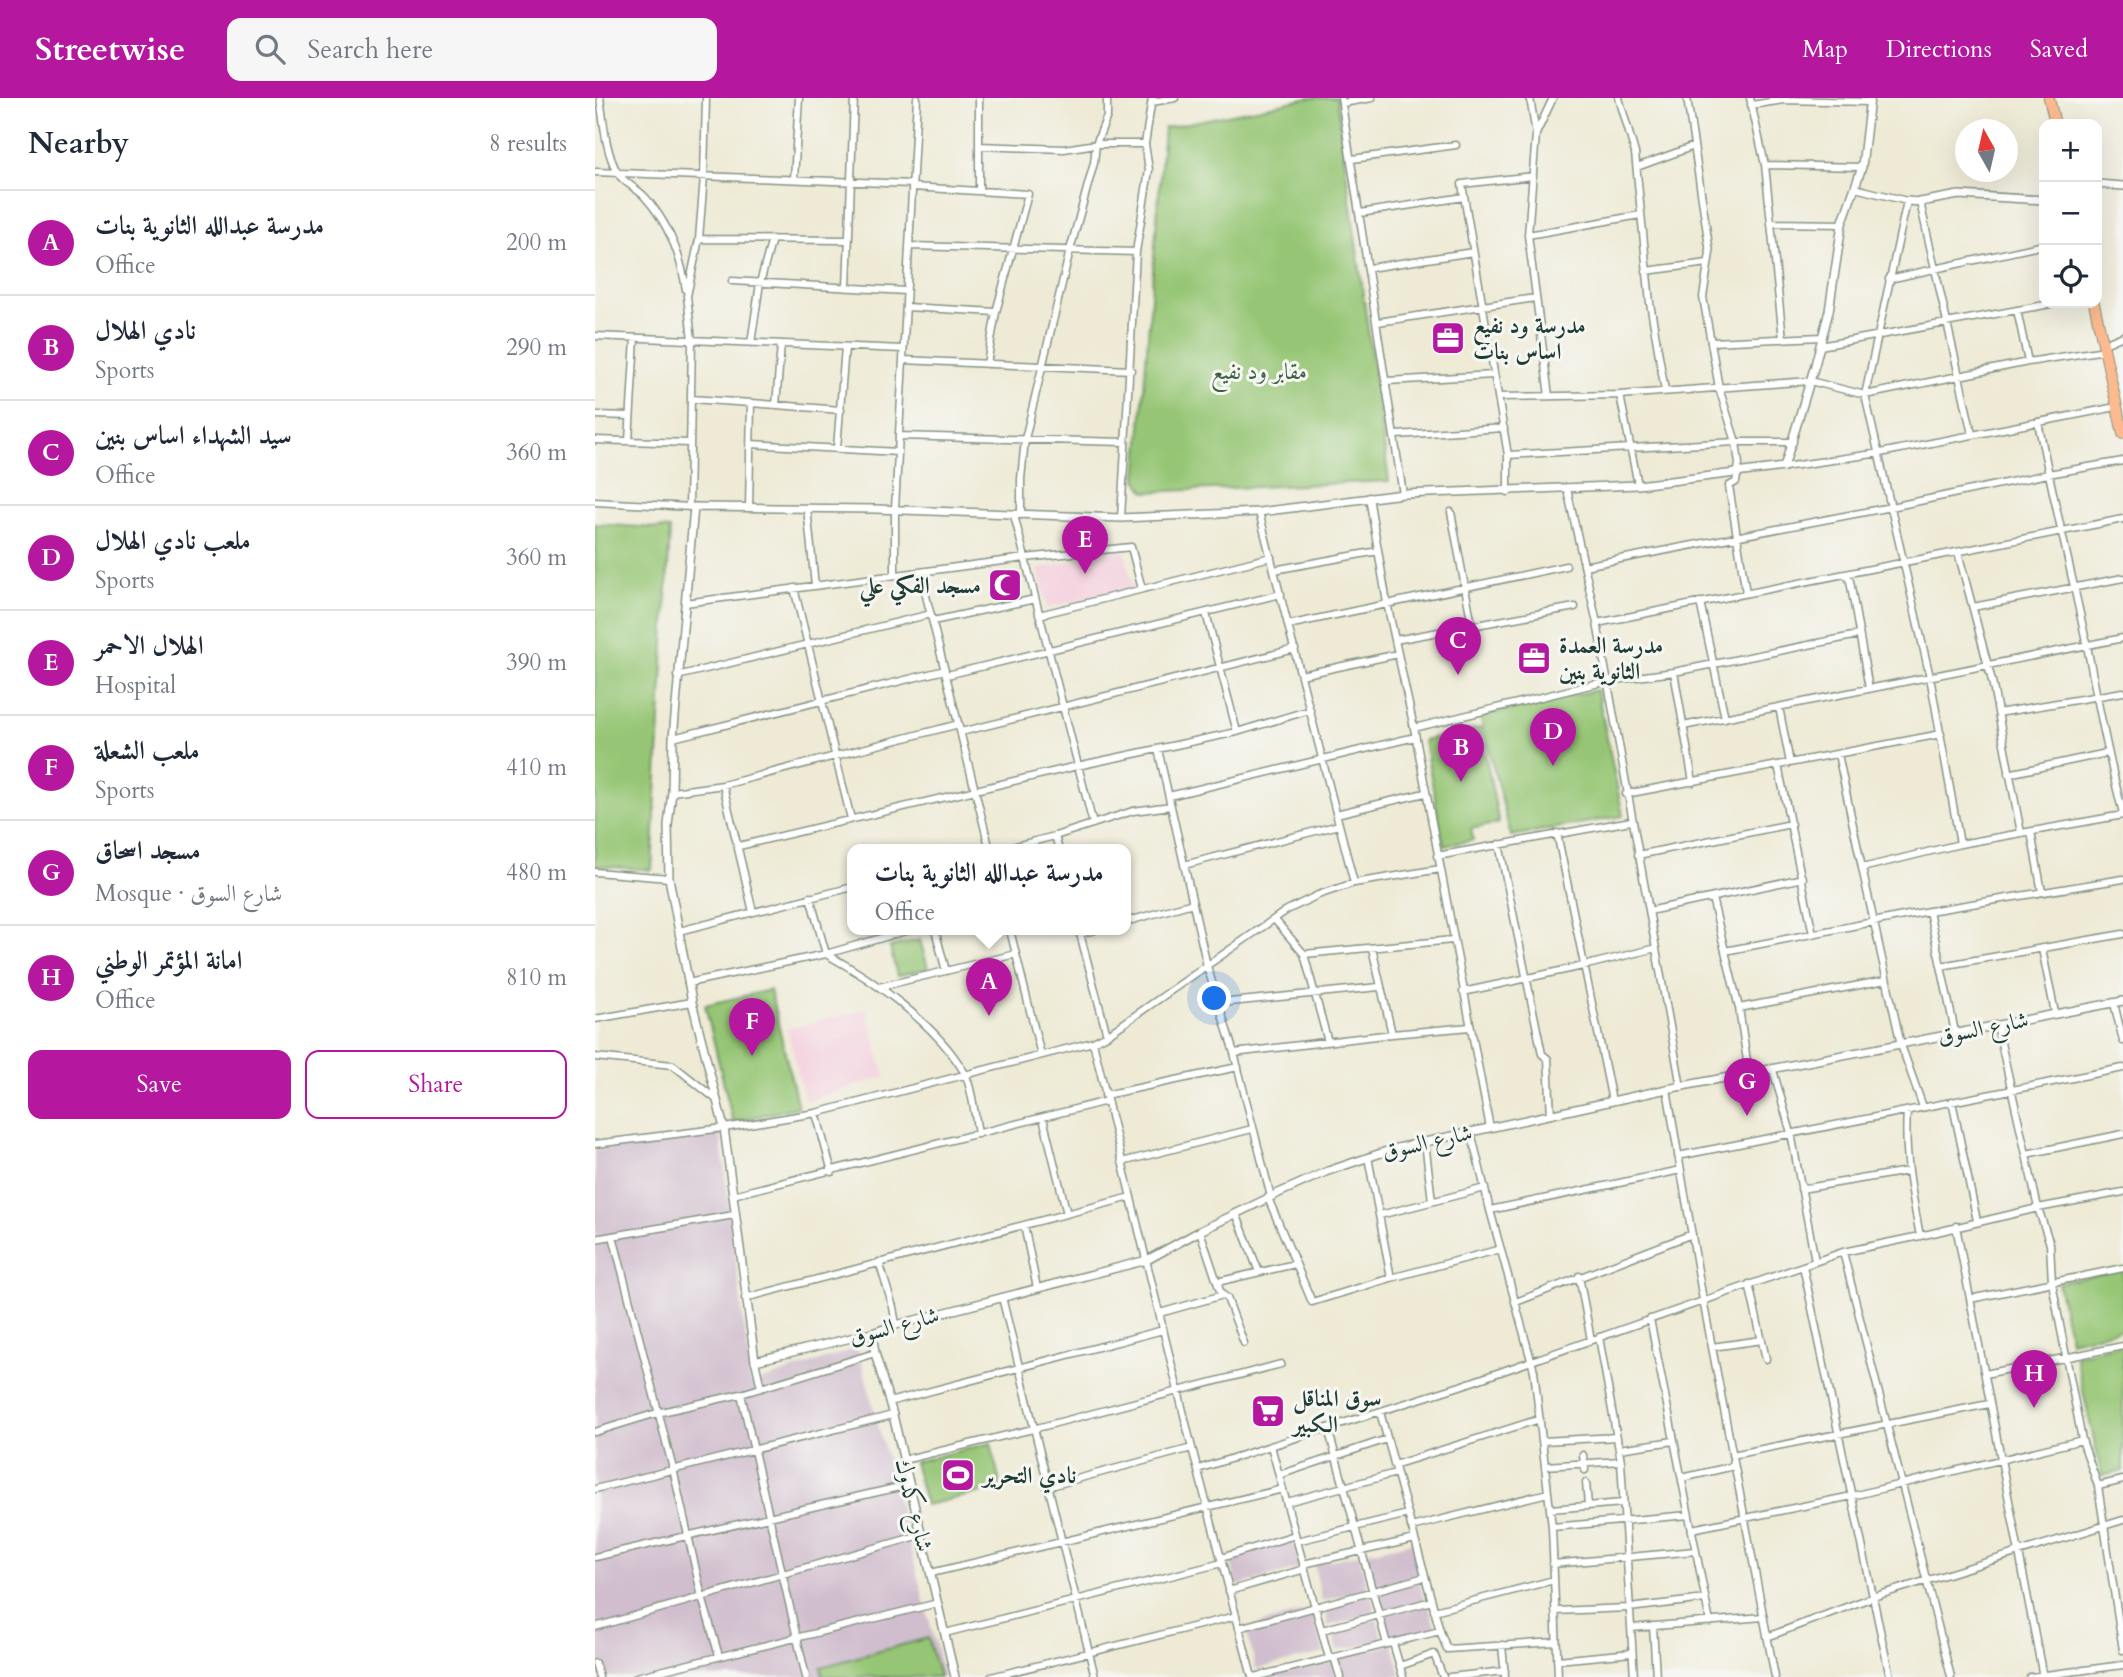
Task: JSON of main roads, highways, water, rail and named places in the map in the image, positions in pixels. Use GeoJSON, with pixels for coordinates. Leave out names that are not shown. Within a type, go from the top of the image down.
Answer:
{"type":"FeatureCollection","features":[{"type":"Feature","properties":{"kind":"main road"},"geometry":{"type":"LineString","coordinates":[[2049,98],[2054,119]]}},
{"type":"Feature","properties":{"kind":"main road"},"geometry":{"type":"LineString","coordinates":[[2096,308],[2123,435]]}},
{"type":"Feature","properties":{"kind":"place","name":"مدرسة ود نفيع اساس بنات"},"geometry":{"type":"Point","coordinates":[1448,338]}},
{"type":"Feature","properties":{"kind":"place","name":"الهلال الاحمر"},"geometry":{"type":"Point","coordinates":[1085,574]}},
{"type":"Feature","properties":{"kind":"place","name":"مسجد الفكي علي"},"geometry":{"type":"Point","coordinates":[1005,585]}},
{"type":"Feature","properties":{"kind":"place","name":"مدرسة العمدة الثانوية بنين"},"geometry":{"type":"Point","coordinates":[1534,658]}},
{"type":"Feature","properties":{"kind":"place","name":"سيد الشهداء اساس بنين"},"geometry":{"type":"Point","coordinates":[1458,675]}},
{"type":"Feature","properties":{"kind":"place","name":"ملعب نادي الهلال"},"geometry":{"type":"Point","coordinates":[1553,766]}},
{"type":"Feature","properties":{"kind":"place","name":"نادي الهلال"},"geometry":{"type":"Point","coordinates":[1461,782]}},
{"type":"Feature","properties":{"kind":"place","name":"مدرسة عبدالله الثانوية بنات"},"geometry":{"type":"Point","coordinates":[989,1016]}},
{"type":"Feature","properties":{"kind":"place","name":"ملعب الشعلة"},"geometry":{"type":"Point","coordinates":[752,1056]}},
{"type":"Feature","properties":{"kind":"place","name":"مسجد اسحاق"},"geometry":{"type":"Point","coordinates":[1747,1116]}},
{"type":"Feature","properties":{"kind":"place","name":"امانة المؤتمر الوطني"},"geometry":{"type":"Point","coordinates":[2034,1408]}},
{"type":"Feature","properties":{"kind":"place","name":"سوق المناقل الكبير"},"geometry":{"type":"Point","coordinates":[1268,1411]}},
{"type":"Feature","properties":{"kind":"place","name":"نادي التحرير"},"geometry":{"type":"Point","coordinates":[958,1475]}},
{"type":"Feature","properties":{"kind":"park label","name":"مقابر ود نفيع"},"geometry":{"type":"Point","coordinates":[1259,371]}}]}
